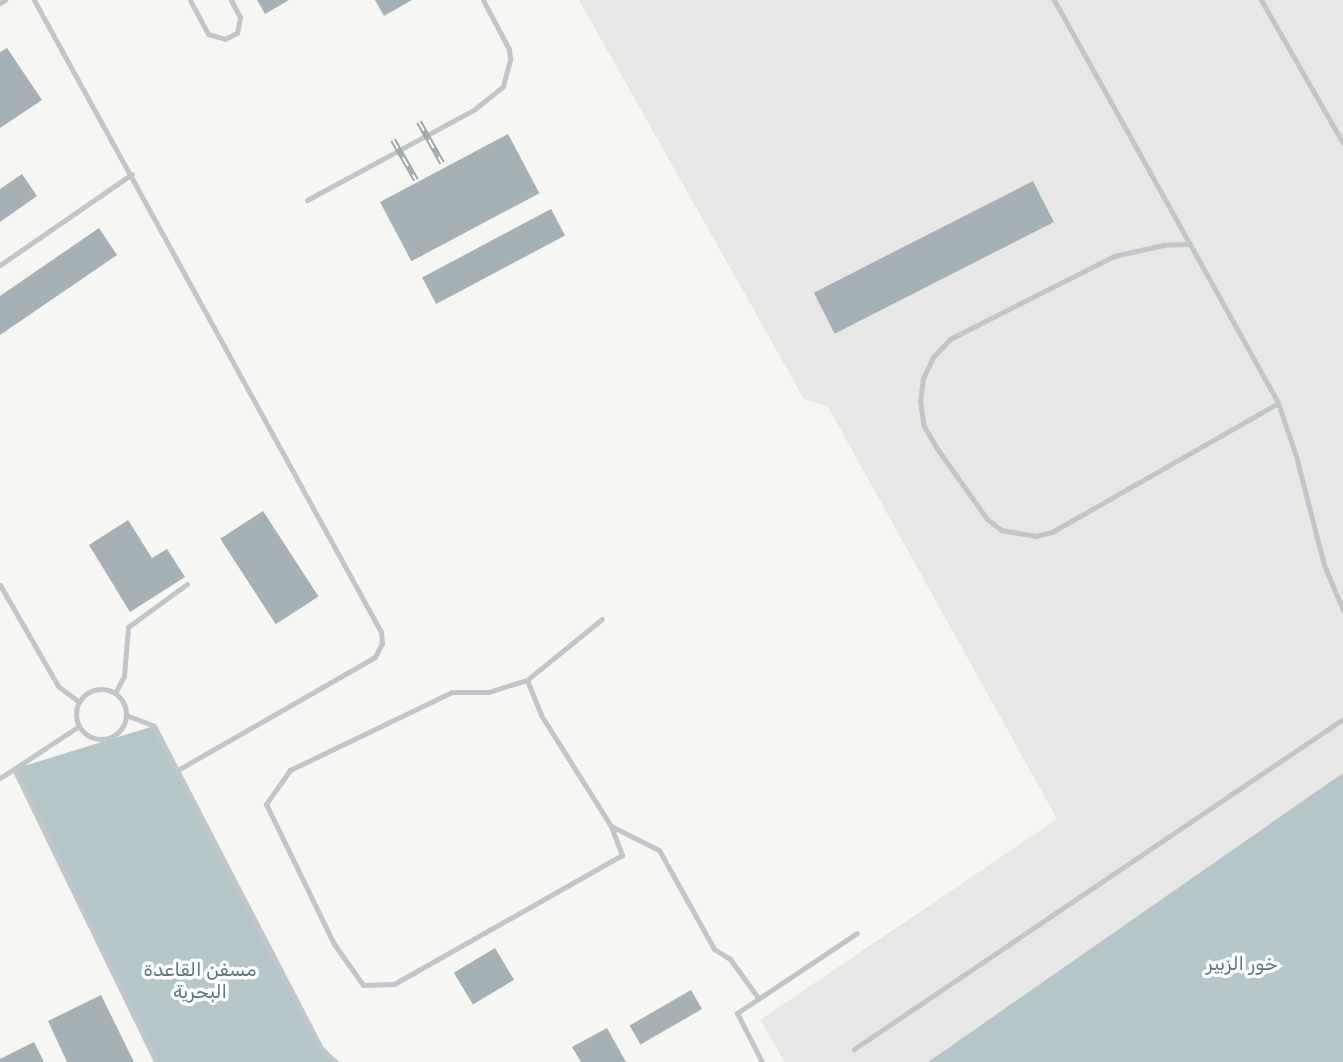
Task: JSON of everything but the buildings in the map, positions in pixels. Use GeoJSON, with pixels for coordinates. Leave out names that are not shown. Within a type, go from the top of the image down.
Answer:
{"type":"FeatureCollection","features":[{"type":"Feature","properties":{"kind":"lane"},"geometry":{"type":"LineString","coordinates":[[0,3],[5,0]]}},
{"type":"Feature","properties":{"kind":"lane"},"geometry":{"type":"LineString","coordinates":[[34,0],[132,174],[381,632],[382,643],[375,657],[176,771]]}},
{"type":"Feature","properties":{"kind":"lane"},"geometry":{"type":"LineString","coordinates":[[190,0],[208,34],[225,39],[237,33],[240,17],[231,0]]}},
{"type":"Feature","properties":{"kind":"lane"},"geometry":{"type":"LineString","coordinates":[[307,200],[475,109],[503,86],[510,59],[509,50],[483,0]]}},
{"type":"Feature","properties":{"kind":"lane"},"geometry":{"type":"LineString","coordinates":[[1054,0],[1187,244],[1278,403],[1296,456],[1324,565],[1343,610]]}},
{"type":"Feature","properties":{"kind":"lane"},"geometry":{"type":"LineString","coordinates":[[1261,0],[1343,143]]}},
{"type":"Feature","properties":{"kind":"lane"},"geometry":{"type":"LineString","coordinates":[[0,265],[132,174]]}},
{"type":"Feature","properties":{"kind":"lane"},"geometry":{"type":"LineString","coordinates":[[1187,244],[1163,245],[1115,256],[950,339],[933,357],[923,378],[920,402],[924,426],[936,447],[987,519],[1010,533],[1035,536],[1052,533],[1278,403]]}},
{"type":"Feature","properties":{"kind":"lane"},"geometry":{"type":"LineString","coordinates":[[115,693],[124,676],[128,627],[187,584]]}},
{"type":"Feature","properties":{"kind":"lane"},"geometry":{"type":"LineString","coordinates":[[0,585],[58,685],[79,702]]}},
{"type":"Feature","properties":{"kind":"lane"},"geometry":{"type":"LineString","coordinates":[[527,680],[541,715],[611,826],[622,855],[394,984],[363,985],[334,944],[266,804],[290,770],[452,692],[488,692],[527,680],[602,619]]}},
{"type":"Feature","properties":{"kind":"lane"},"geometry":{"type":"LineString","coordinates":[[99,689],[115,693],[125,707],[126,715],[120,730],[107,739],[91,737],[79,726],[76,710],[79,702],[84,695],[99,689]]}},
{"type":"Feature","properties":{"kind":"lane"},"geometry":{"type":"LineString","coordinates":[[126,715],[154,726],[321,1048],[335,1062]]}},
{"type":"Feature","properties":{"kind":"lane"},"geometry":{"type":"LineString","coordinates":[[854,1049],[1343,719]]}},
{"type":"Feature","properties":{"kind":"lane"},"geometry":{"type":"LineString","coordinates":[[0,778],[79,726]]}},
{"type":"Feature","properties":{"kind":"lane"},"geometry":{"type":"LineString","coordinates":[[14,769],[156,1062]]}},
{"type":"Feature","properties":{"kind":"lane"},"geometry":{"type":"LineString","coordinates":[[611,826],[659,850],[714,949],[730,959],[759,999]]}},
{"type":"Feature","properties":{"kind":"lane"},"geometry":{"type":"LineString","coordinates":[[762,1062],[737,1013],[857,933]]}},
{"type":"Feature","properties":{"kind":"shaded area"},"geometry":{"type":"Polygon","coordinates":[[[579,0],[1343,0],[1343,773],[928,1062],[785,1062],[760,1020],[1057,819],[828,407],[804,399],[579,0]]]}},
{"type":"Feature","properties":{"kind":"water","name":"مسفن القاعدة البحرية"},"geometry":{"type":"Polygon","coordinates":[[[154,726],[321,1048],[340,1062],[155,1062],[14,769],[154,726]]]}},
{"type":"Feature","properties":{"kind":"water","name":"خور الزبير"},"geometry":{"type":"Polygon","coordinates":[[[1343,773],[1343,1062],[928,1062],[1185,883],[1343,773]]]}},
{"type":"Feature","properties":{"kind":"railway"},"geometry":{"type":"LineString","coordinates":[[419,122],[442,163]]}},
{"type":"Feature","properties":{"kind":"railway"},"geometry":{"type":"LineString","coordinates":[[393,140],[416,180]]}}]}
